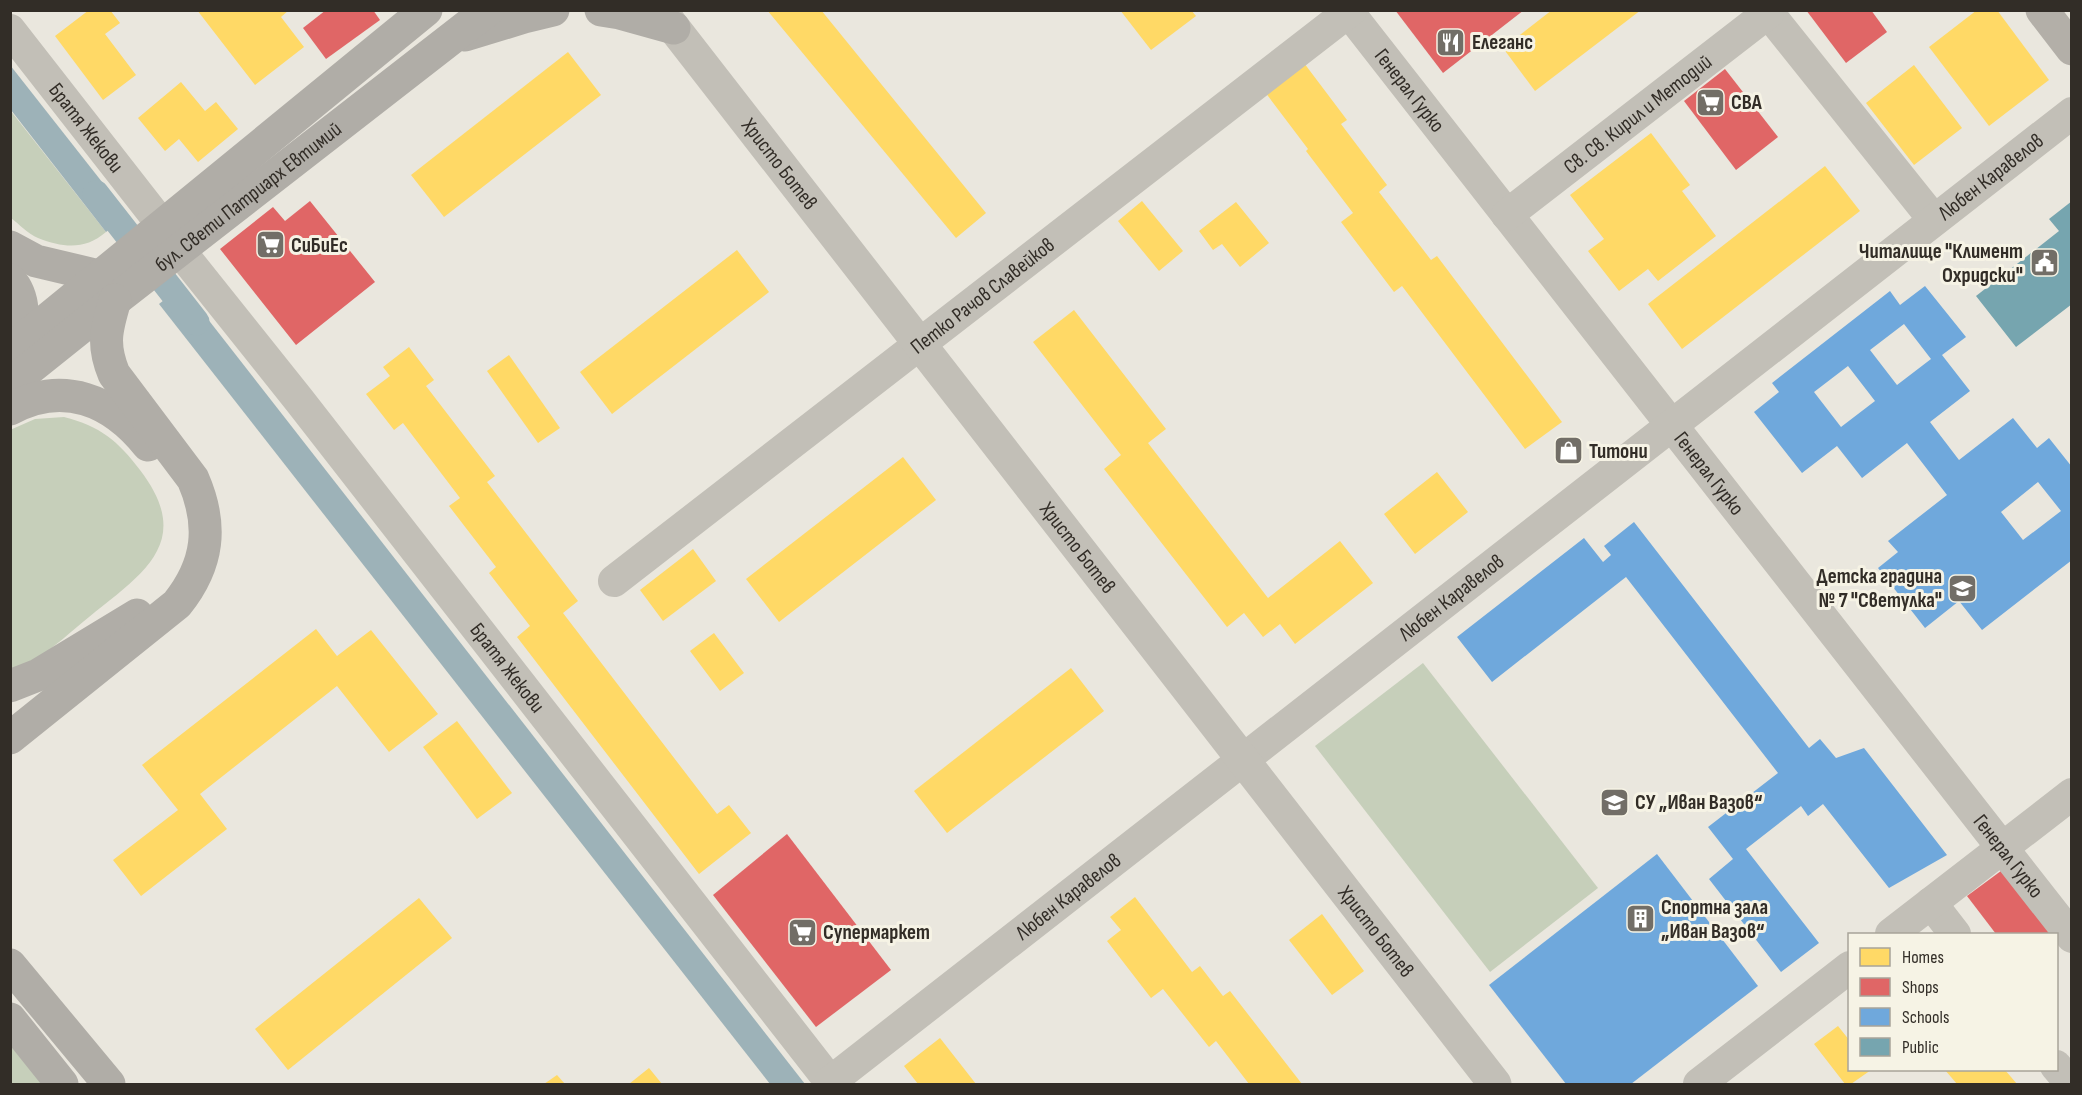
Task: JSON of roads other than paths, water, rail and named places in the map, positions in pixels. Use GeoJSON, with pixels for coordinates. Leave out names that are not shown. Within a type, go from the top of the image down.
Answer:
{"type":"FeatureCollection","features":[{"type":"Feature","properties":{"kind":"main road","name":"бул. Свети Патриарх Евтимий"},"geometry":{"type":"LineString","coordinates":[[161,246],[426,10]]}},
{"type":"Feature","properties":{"kind":"main road","name":"бул. Свети Патриарх Евтимий"},"geometry":{"type":"LineString","coordinates":[[15,346],[114,283],[161,246],[452,39],[488,10]]}},
{"type":"Feature","properties":{"kind":"main road"},"geometry":{"type":"LineString","coordinates":[[452,39],[553,10]]}},
{"type":"Feature","properties":{"kind":"main road"},"geometry":{"type":"LineString","coordinates":[[601,10],[667,19]]}},
{"type":"Feature","properties":{"kind":"main road"},"geometry":{"type":"LineString","coordinates":[[2042,10],[2072,49]]}},
{"type":"Feature","properties":{"kind":"main road"},"geometry":{"type":"LineString","coordinates":[[10,247],[36,261],[114,283],[105,343],[114,374],[193,479],[202,499],[205,515],[204,549],[194,578],[177,604],[10,738]]}},
{"type":"Feature","properties":{"kind":"main road"},"geometry":{"type":"LineString","coordinates":[[10,280],[22,301],[22,327],[15,346]]}},
{"type":"Feature","properties":{"kind":"main road","name":"бул. Свети Патриарх Евтимий"},"geometry":{"type":"LineString","coordinates":[[10,384],[114,283]]}},
{"type":"Feature","properties":{"kind":"main road"},"geometry":{"type":"LineString","coordinates":[[10,409],[43,395],[70,396],[94,402],[116,414],[137,431],[172,476],[180,494],[184,534],[182,549],[171,581],[164,593],[44,693],[10,711]]}},
{"type":"Feature","properties":{"kind":"main road"},"geometry":{"type":"LineString","coordinates":[[10,687],[38,675],[139,614]]}},
{"type":"Feature","properties":{"kind":"main road"},"geometry":{"type":"LineString","coordinates":[[10,965],[109,1084]]}},
{"type":"Feature","properties":{"kind":"main road"},"geometry":{"type":"LineString","coordinates":[[10,1019],[62,1084]]}},
{"type":"Feature","properties":{"kind":"street","name":"Генерал Гурко"},"geometry":{"type":"LineString","coordinates":[[1349,11],[2072,937]]}},
{"type":"Feature","properties":{"kind":"street","name":"Петко Рачов Славейков"},"geometry":{"type":"LineString","coordinates":[[614,581],[1349,11]]}},
{"type":"Feature","properties":{"kind":"street","name":"Св. Св. Кирил и Методий"},"geometry":{"type":"LineString","coordinates":[[1507,215],[1767,12]]}},
{"type":"Feature","properties":{"kind":"street"},"geometry":{"type":"LineString","coordinates":[[1767,12],[1934,220]]}},
{"type":"Feature","properties":{"kind":"street","name":"Христо Ботев"},"geometry":{"type":"LineString","coordinates":[[667,19],[1495,1084]]}},
{"type":"Feature","properties":{"kind":"street","name":"Братя Жекови"},"geometry":{"type":"LineString","coordinates":[[10,30],[161,246],[312,416],[831,1083]]}},
{"type":"Feature","properties":{"kind":"street","name":"Любен Каравелов"},"geometry":{"type":"LineString","coordinates":[[831,1083],[2072,113]]}},
{"type":"Feature","properties":{"kind":"street"},"geometry":{"type":"LineString","coordinates":[[1892,933],[2072,794]]}},
{"type":"Feature","properties":{"kind":"street"},"geometry":{"type":"LineString","coordinates":[[1931,903],[1954,933]]}},
{"type":"Feature","properties":{"kind":"street"},"geometry":{"type":"LineString","coordinates":[[1699,1084],[1848,969]]}},
{"type":"Feature","properties":{"kind":"street"},"geometry":{"type":"LineString","coordinates":[[2058,1069],[2070,1084]]}},
{"type":"Feature","properties":{"kind":"water"},"geometry":{"type":"Polygon","coordinates":[[[10,65],[128,215],[106,232],[11,110],[10,65]]]}},
{"type":"Feature","properties":{"kind":"water"},"geometry":{"type":"Polygon","coordinates":[[[182,286],[805,1084],[770,1084],[159,304],[182,286]]]}},
{"type":"Feature","properties":{"kind":"waterway"},"geometry":{"type":"LineString","coordinates":[[96,194],[196,322]]}},
{"type":"Feature","properties":{"kind":"place","name":"Елеганс"},"geometry":{"type":"Point","coordinates":[1451,42]}},
{"type":"Feature","properties":{"kind":"place","name":"CBA"},"geometry":{"type":"Point","coordinates":[1710,102]}},
{"type":"Feature","properties":{"kind":"place","name":"СиБиЕс"},"geometry":{"type":"Point","coordinates":[270,245]}},
{"type":"Feature","properties":{"kind":"place","name":"Читалище \"Климент Охридски\""},"geometry":{"type":"Point","coordinates":[2044,263]}},
{"type":"Feature","properties":{"kind":"place","name":"Титони"},"geometry":{"type":"Point","coordinates":[1568,451]}},
{"type":"Feature","properties":{"kind":"place","name":"Детска градина № 7 \"Светулка\""},"geometry":{"type":"Point","coordinates":[1963,588]}},
{"type":"Feature","properties":{"kind":"place","name":"СУ „Иван Вазов“"},"geometry":{"type":"Point","coordinates":[1614,802]}},
{"type":"Feature","properties":{"kind":"place","name":"Спортна зала „Иван Вазов“"},"geometry":{"type":"Point","coordinates":[1640,919]}},
{"type":"Feature","properties":{"kind":"place","name":"Супермаркет"},"geometry":{"type":"Point","coordinates":[802,932]}}]}
